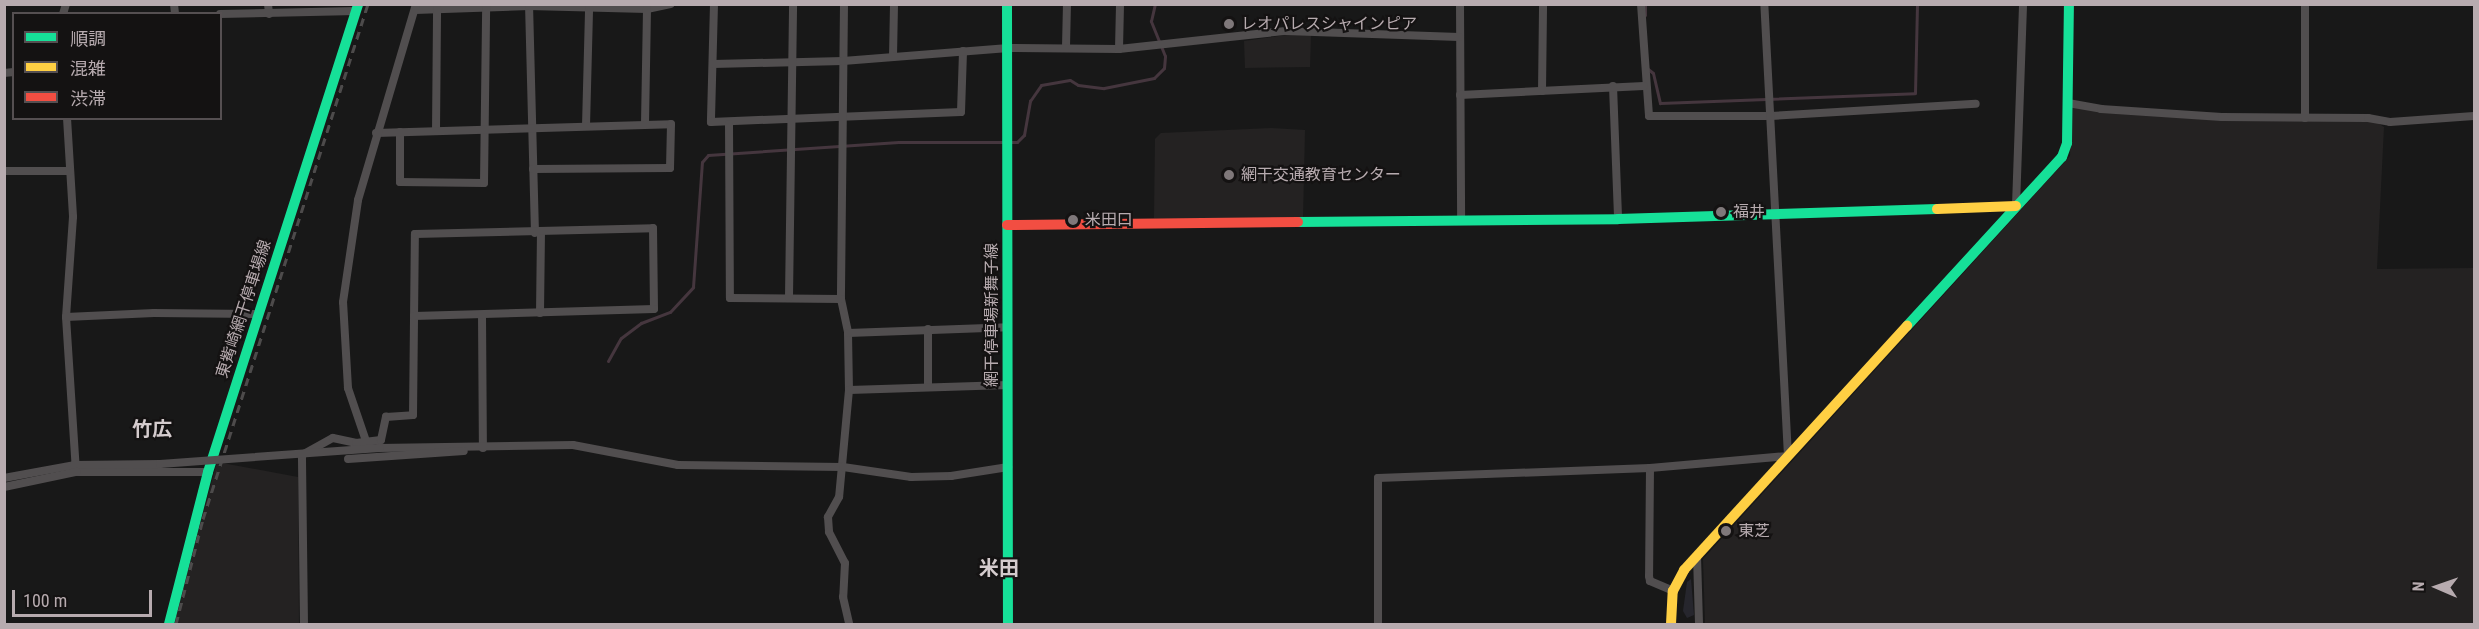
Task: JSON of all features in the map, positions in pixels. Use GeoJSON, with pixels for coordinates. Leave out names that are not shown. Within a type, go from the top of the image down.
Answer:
{"type":"FeatureCollection","features":[{"type":"Feature","properties":{"kind":"street"},"geometry":{"type":"LineString","coordinates":[[268,4],[269,14]]}},
{"type":"Feature","properties":{"kind":"street"},"geometry":{"type":"LineString","coordinates":[[366,441],[348,388],[343,302],[358,200],[376,133],[416,7],[437,9],[529,5],[646,9],[670,4]]}},
{"type":"Feature","properties":{"kind":"street"},"geometry":{"type":"LineString","coordinates":[[714,4],[711,122],[729,124],[789,122],[961,112],[963,51]]}},
{"type":"Feature","properties":{"kind":"street"},"geometry":{"type":"LineString","coordinates":[[789,297],[789,122],[793,4]]}},
{"type":"Feature","properties":{"kind":"street"},"geometry":{"type":"LineString","coordinates":[[844,4],[840,118],[841,299],[848,333],[849,390],[839,497],[828,517],[829,532],[845,563],[843,597],[849,624]]}},
{"type":"Feature","properties":{"kind":"street"},"geometry":{"type":"LineString","coordinates":[[893,57],[894,4]]}},
{"type":"Feature","properties":{"kind":"street","name":"網干停車場新舞子線"},"geometry":{"type":"LineString","coordinates":[[1007,4],[1008,624]]}},
{"type":"Feature","properties":{"kind":"street"},"geometry":{"type":"LineString","coordinates":[[1066,47],[1067,4]]}},
{"type":"Feature","properties":{"kind":"street"},"geometry":{"type":"LineString","coordinates":[[1119,49],[1120,4]]}},
{"type":"Feature","properties":{"kind":"street"},"geometry":{"type":"LineString","coordinates":[[1460,4],[1461,221]]}},
{"type":"Feature","properties":{"kind":"street"},"geometry":{"type":"LineString","coordinates":[[1542,91],[1543,4]]}},
{"type":"Feature","properties":{"kind":"street"},"geometry":{"type":"LineString","coordinates":[[1641,4],[1644,86],[1649,116],[1770,116],[1976,104]]}},
{"type":"Feature","properties":{"kind":"street"},"geometry":{"type":"LineString","coordinates":[[1764,4],[1788,456]]}},
{"type":"Feature","properties":{"kind":"street"},"geometry":{"type":"LineString","coordinates":[[2016,206],[2023,4]]}},
{"type":"Feature","properties":{"kind":"street"},"geometry":{"type":"LineString","coordinates":[[1671,624],[1673,591],[1684,570],[2065,151],[2069,4]]}},
{"type":"Feature","properties":{"kind":"street"},"geometry":{"type":"LineString","coordinates":[[2305,4],[2305,118]]}},
{"type":"Feature","properties":{"kind":"street"},"geometry":{"type":"LineString","coordinates":[[529,5],[533,169],[538,233],[540,313]]}},
{"type":"Feature","properties":{"kind":"street"},"geometry":{"type":"LineString","coordinates":[[400,132],[400,182],[484,183],[486,7]]}},
{"type":"Feature","properties":{"kind":"street"},"geometry":{"type":"LineString","coordinates":[[222,14],[269,14],[357,8]]}},
{"type":"Feature","properties":{"kind":"street","name":"東觜崎網干停車場線"},"geometry":{"type":"LineString","coordinates":[[169,624],[208,471],[357,8]]}},
{"type":"Feature","properties":{"kind":"street"},"geometry":{"type":"LineString","coordinates":[[586,126],[589,8]]}},
{"type":"Feature","properties":{"kind":"street"},"geometry":{"type":"LineString","coordinates":[[436,130],[437,9]]}},
{"type":"Feature","properties":{"kind":"street"},"geometry":{"type":"LineString","coordinates":[[645,124],[646,9]]}},
{"type":"Feature","properties":{"kind":"street"},"geometry":{"type":"LineString","coordinates":[[713,64],[843,62],[1008,48],[1119,49],[1286,32],[1459,37]]}},
{"type":"Feature","properties":{"kind":"street"},"geometry":{"type":"LineString","coordinates":[[1613,86],[1618,219]]}},
{"type":"Feature","properties":{"kind":"street"},"geometry":{"type":"LineString","coordinates":[[1460,95],[1644,86]]}},
{"type":"Feature","properties":{"kind":"street"},"geometry":{"type":"LineString","coordinates":[[2068,103],[2101,109],[2305,118],[2368,118],[2390,122],[2475,116]]}},
{"type":"Feature","properties":{"kind":"street"},"geometry":{"type":"LineString","coordinates":[[67,120],[73,217],[66,317],[75,468]]}},
{"type":"Feature","properties":{"kind":"street"},"geometry":{"type":"LineString","coordinates":[[376,133],[671,124],[670,168],[533,169]]}},
{"type":"Feature","properties":{"kind":"street"},"geometry":{"type":"LineString","coordinates":[[729,124],[730,298],[841,299]]}},
{"type":"Feature","properties":{"kind":"street"},"geometry":{"type":"LineString","coordinates":[[4,171],[69,171]]}},
{"type":"Feature","properties":{"kind":"street"},"geometry":{"type":"LineString","coordinates":[[1007,225],[1618,219],[1777,215],[1912,207],[2016,206]]}},
{"type":"Feature","properties":{"kind":"street"},"geometry":{"type":"LineString","coordinates":[[304,624],[302,455],[333,438],[381,440],[386,417],[413,415],[414,234],[538,233],[653,228],[654,309],[482,316],[414,316]]}},
{"type":"Feature","properties":{"kind":"street"},"geometry":{"type":"LineString","coordinates":[[66,317],[154,313],[258,314]]}},
{"type":"Feature","properties":{"kind":"street"},"geometry":{"type":"LineString","coordinates":[[482,316],[483,448]]}},
{"type":"Feature","properties":{"kind":"street"},"geometry":{"type":"LineString","coordinates":[[848,333],[1008,327]]}},
{"type":"Feature","properties":{"kind":"street"},"geometry":{"type":"LineString","coordinates":[[928,329],[928,387]]}},
{"type":"Feature","properties":{"kind":"street"},"geometry":{"type":"LineString","coordinates":[[849,390],[1008,385]]}},
{"type":"Feature","properties":{"kind":"street"},"geometry":{"type":"LineString","coordinates":[[4,478],[75,468],[379,448],[429,445],[483,448]]}},
{"type":"Feature","properties":{"kind":"street"},"geometry":{"type":"LineString","coordinates":[[348,459],[483,448],[573,446],[678,465],[843,467],[911,477],[951,477],[1008,467]]}},
{"type":"Feature","properties":{"kind":"street"},"geometry":{"type":"LineString","coordinates":[[1378,624],[1378,478],[1650,468],[1788,456]]}},
{"type":"Feature","properties":{"kind":"street"},"geometry":{"type":"LineString","coordinates":[[4,487],[75,468],[208,471]]}},
{"type":"Feature","properties":{"kind":"street"},"geometry":{"type":"LineString","coordinates":[[1650,468],[1648,576],[1650,581],[1673,591]]}},
{"type":"Feature","properties":{"kind":"street"},"geometry":{"type":"LineString","coordinates":[[1697,556],[1699,624]]}},
{"type":"Feature","properties":{"kind":"shaded area"},"geometry":{"type":"Polygon","coordinates":[[[1286,35],[1311,35],[1310,67],[1245,68],[1244,41],[1286,35]]]}},
{"type":"Feature","properties":{"kind":"shaded area"},"geometry":{"type":"Polygon","coordinates":[[[2071,106],[2376,122],[2384,127],[2377,269],[2474,268],[2474,624],[1705,624],[1703,559],[2070,156],[2071,106]]]}},
{"type":"Feature","properties":{"kind":"shaded area","name":"網干交通教育センター"},"geometry":{"type":"Polygon","coordinates":[[[1271,128],[1305,130],[1303,218],[1154,218],[1155,139],[1161,133],[1271,128]]]}},
{"type":"Feature","properties":{"kind":"shaded area"},"geometry":{"type":"Polygon","coordinates":[[[217,462],[298,477],[299,624],[173,624],[217,462]]]}},
{"type":"Feature","properties":{"kind":"shaded area"},"geometry":{"type":"Polygon","coordinates":[[[1691,579],[1694,615],[1687,618],[1683,611],[1687,582],[1691,579]]]}},
{"type":"Feature","properties":{"kind":"waterway"},"geometry":{"type":"LineString","coordinates":[[608,361],[621,338],[641,323],[670,312],[693,287],[702,162],[708,155],[899,142],[1017,142],[1024,135],[1030,101],[1041,85],[1070,80],[1078,85],[1104,88],[1154,78],[1164,68],[1165,56],[1151,21],[1155,4]]}},
{"type":"Feature","properties":{"kind":"waterway"},"geometry":{"type":"LineString","coordinates":[[1645,4],[1645,15]]}},
{"type":"Feature","properties":{"kind":"waterway"},"geometry":{"type":"LineString","coordinates":[[1648,69],[1653,73],[1660,103],[1915,93],[1917,4]]}},
{"type":"Feature","properties":{"kind":"railway"},"geometry":{"type":"LineString","coordinates":[[176,624],[203,519],[368,4]]}},
{"type":"Feature","properties":{"kind":"traffic: fast"},"geometry":{"type":"LineString","coordinates":[[169,624],[208,472],[358,4]]}},
{"type":"Feature","properties":{"kind":"traffic: fast"},"geometry":{"type":"LineString","coordinates":[[1007,4],[1008,624]]}},
{"type":"Feature","properties":{"kind":"traffic: fast"},"geometry":{"type":"LineString","coordinates":[[1907,326],[2062,157],[2067,143],[2069,4]]}},
{"type":"Feature","properties":{"kind":"traffic: fast"},"geometry":{"type":"LineString","coordinates":[[1298,222],[1618,219],[1937,209]]}},
{"type":"Feature","properties":{"kind":"traffic: slow"},"geometry":{"type":"LineString","coordinates":[[1937,209],[2016,206]]}},
{"type":"Feature","properties":{"kind":"traffic: slow"},"geometry":{"type":"LineString","coordinates":[[1671,624],[1673,591],[1684,570],[1907,326]]}},
{"type":"Feature","properties":{"kind":"traffic: jam"},"geometry":{"type":"LineString","coordinates":[[1007,225],[1298,222]]}},
{"type":"Feature","properties":{"kind":"place","name":"レオパレスシャインピア"},"geometry":{"type":"Point","coordinates":[1229,24]}},
{"type":"Feature","properties":{"kind":"place","name":"網干交通教育センター"},"geometry":{"type":"Point","coordinates":[1229,175]}},
{"type":"Feature","properties":{"kind":"place","name":"福井"},"geometry":{"type":"Point","coordinates":[1721,212]}},
{"type":"Feature","properties":{"kind":"place","name":"米田口"},"geometry":{"type":"Point","coordinates":[1073,220]}},
{"type":"Feature","properties":{"kind":"place","name":"東芝"},"geometry":{"type":"Point","coordinates":[1726,531]}},
{"type":"Feature","properties":{"kind":"district","name":"竹広"},"geometry":{"type":"Point","coordinates":[152,429]}},
{"type":"Feature","properties":{"kind":"district","name":"米田"},"geometry":{"type":"Point","coordinates":[999,568]}}]}
